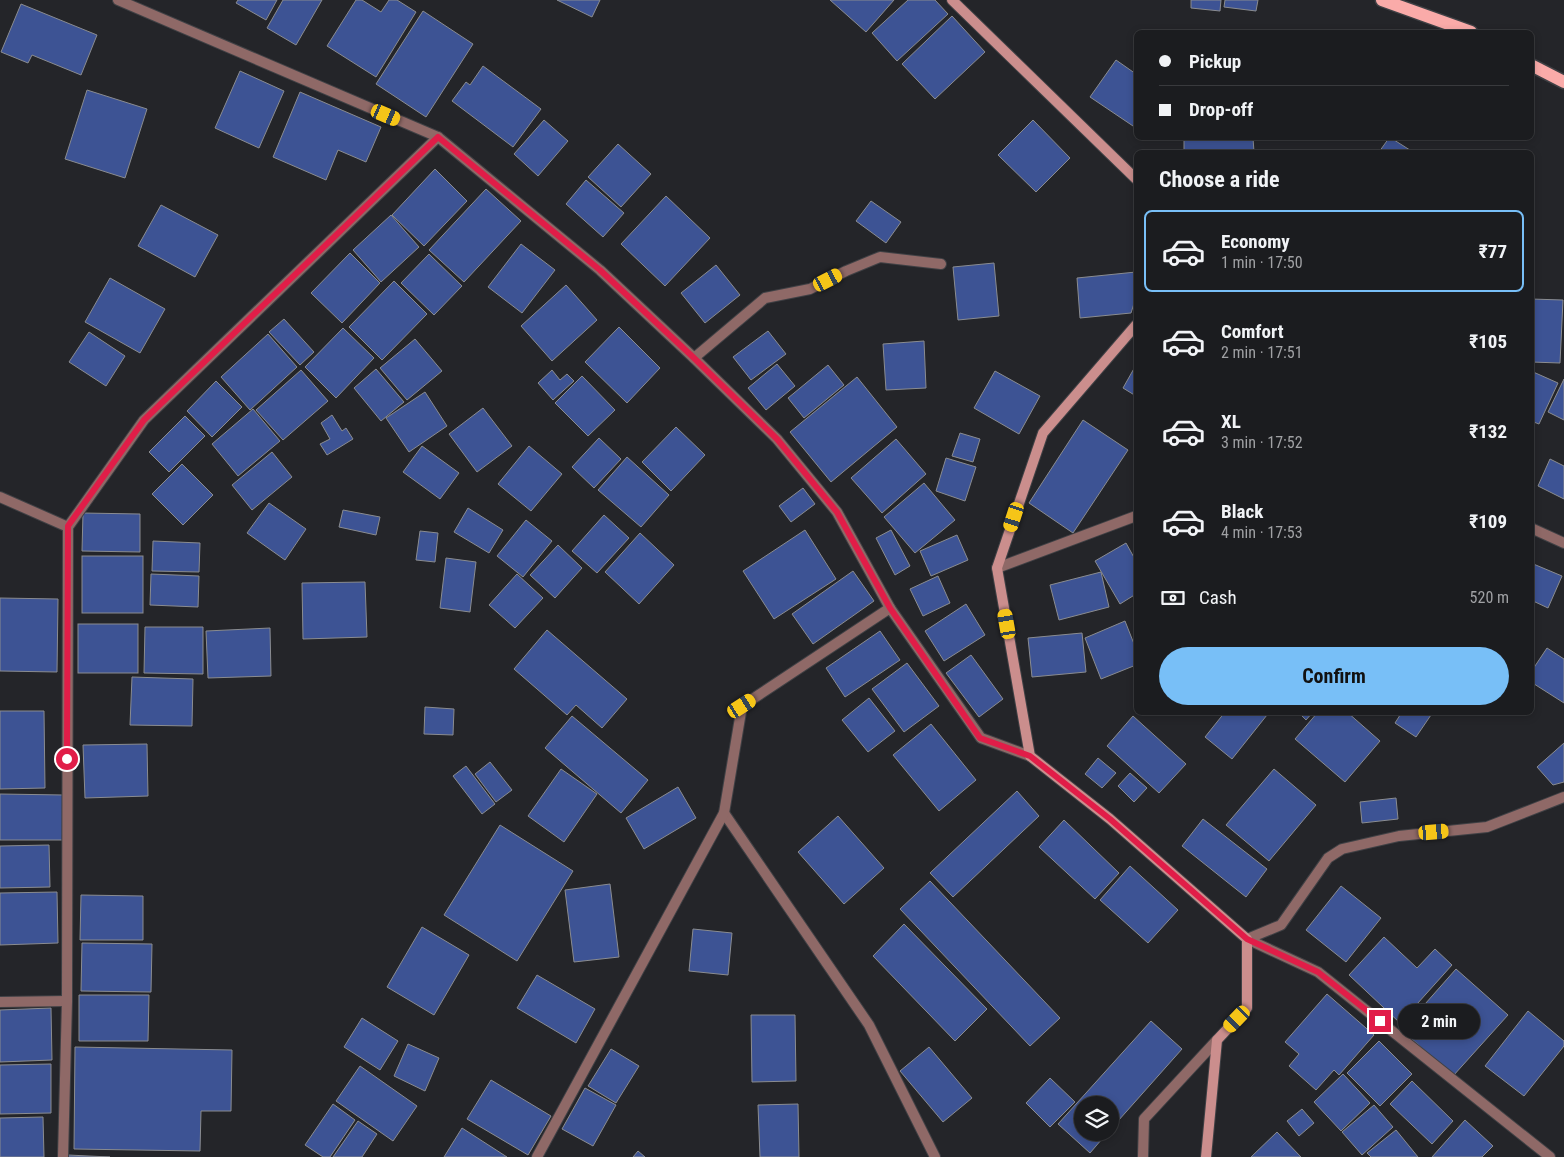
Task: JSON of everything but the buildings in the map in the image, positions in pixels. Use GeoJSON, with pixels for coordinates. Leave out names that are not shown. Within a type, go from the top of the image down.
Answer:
{"type":"FeatureCollection","features":[{"type":"Feature","properties":{"kind":"main road"},"geometry":{"type":"LineString","coordinates":[[1382,0],[1465,30]]}},
{"type":"Feature","properties":{"kind":"main road"},"geometry":{"type":"LineString","coordinates":[[1534,67],[1564,82]]}},
{"type":"Feature","properties":{"kind":"street"},"geometry":{"type":"LineString","coordinates":[[118,0],[438,137],[600,270],[777,439],[837,512],[890,608],[980,738],[1030,756],[1110,819],[1247,939],[1318,972],[1550,1157]]}},
{"type":"Feature","properties":{"kind":"street"},"geometry":{"type":"LineString","coordinates":[[952,0],[1134,177]]}},
{"type":"Feature","properties":{"kind":"street"},"geometry":{"type":"LineString","coordinates":[[63,1157],[66,1001],[68,526],[144,420],[438,137]]}},
{"type":"Feature","properties":{"kind":"street"},"geometry":{"type":"LineString","coordinates":[[694,358],[765,298],[810,290],[846,271],[880,257],[940,264]]}},
{"type":"Feature","properties":{"kind":"street"},"geometry":{"type":"LineString","coordinates":[[1030,756],[997,568],[1042,433],[1134,327]]}},
{"type":"Feature","properties":{"kind":"street"},"geometry":{"type":"LineString","coordinates":[[0,497],[68,526]]}},
{"type":"Feature","properties":{"kind":"street"},"geometry":{"type":"LineString","coordinates":[[997,568],[1134,517]]}},
{"type":"Feature","properties":{"kind":"street"},"geometry":{"type":"LineString","coordinates":[[1534,529],[1564,542]]}},
{"type":"Feature","properties":{"kind":"street"},"geometry":{"type":"LineString","coordinates":[[537,1157],[724,812],[742,706],[890,608]]}},
{"type":"Feature","properties":{"kind":"street"},"geometry":{"type":"LineString","coordinates":[[1247,939],[1281,925],[1328,858],[1342,849],[1399,836],[1488,827],[1564,797]]}},
{"type":"Feature","properties":{"kind":"street"},"geometry":{"type":"LineString","coordinates":[[724,812],[869,1025],[935,1157]]}},
{"type":"Feature","properties":{"kind":"street"},"geometry":{"type":"LineString","coordinates":[[1143,1157],[1144,1118],[1247,1008],[1247,939]]}},
{"type":"Feature","properties":{"kind":"street"},"geometry":{"type":"LineString","coordinates":[[0,1002],[66,1001]]}},
{"type":"Feature","properties":{"kind":"street"},"geometry":{"type":"LineString","coordinates":[[1206,1157],[1217,1040]]}},
{"type":"Feature","properties":{"kind":"route"},"geometry":{"type":"LineString","coordinates":[[67,759],[68,526],[144,420],[438,137],[600,270],[777,439],[837,512],[890,608],[980,738],[1030,756],[1110,819],[1247,939],[1318,972],[1380,1021]]}}]}
